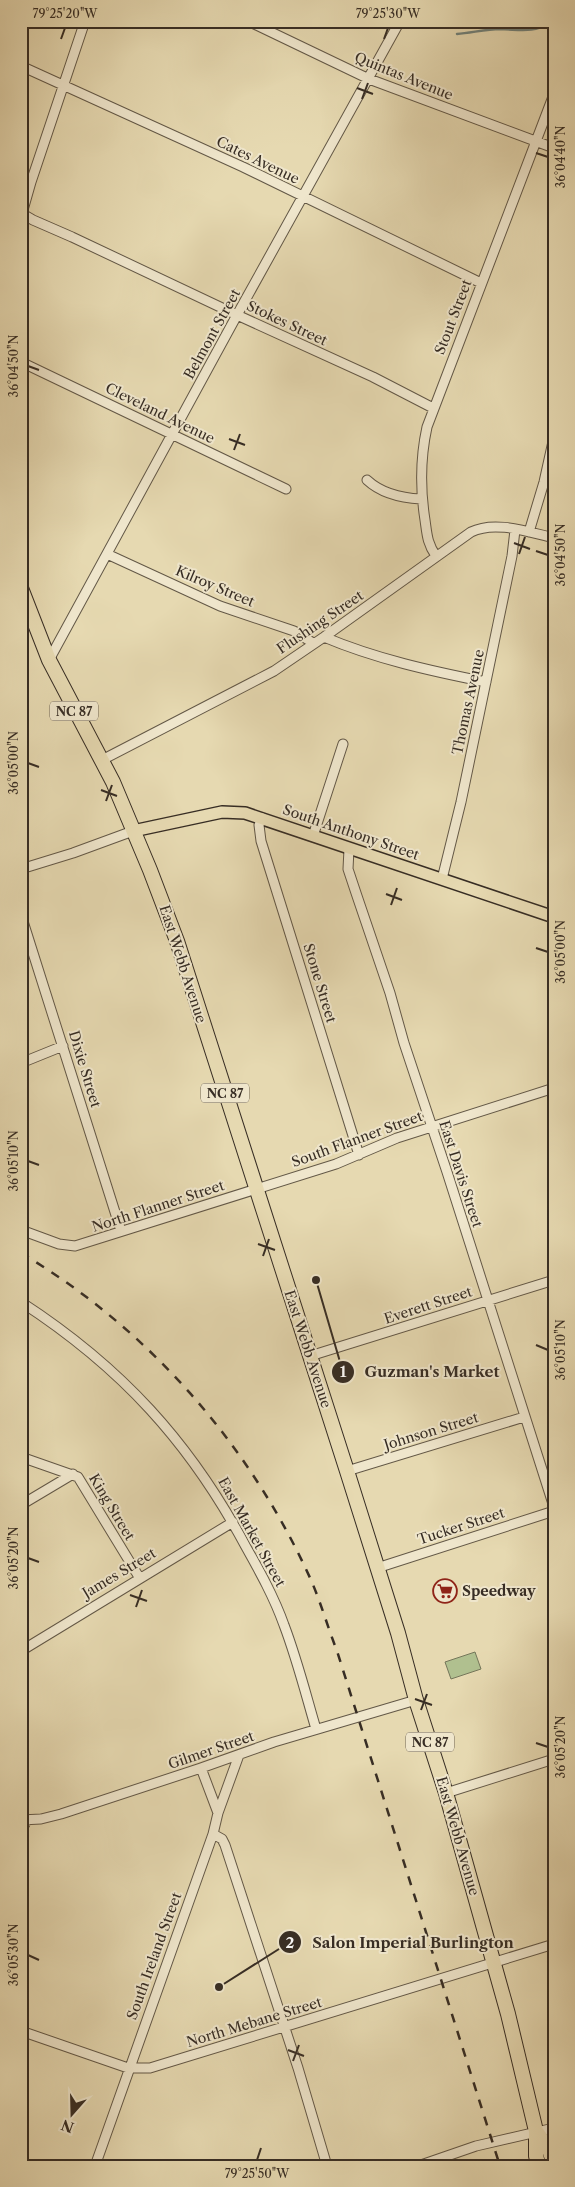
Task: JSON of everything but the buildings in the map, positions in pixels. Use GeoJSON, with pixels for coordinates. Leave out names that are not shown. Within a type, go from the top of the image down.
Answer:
{"type":"FeatureCollection","features":[{"type":"Feature","properties":{"kind":"highway","name":"East Webb Avenue"},"geometry":{"type":"LineString","coordinates":[[21,588],[49,660],[113,782],[153,877],[177,941],[347,1471],[446,1793],[494,1963],[536,2132],[536,2156],[539,2166]]}},
{"type":"Feature","properties":{"kind":"highway","name":"East Webb Avenue"},"geometry":{"type":"LineString","coordinates":[[536,2132],[549,2150],[554,2164]]}},
{"type":"Feature","properties":{"kind":"main road","name":"South Anthony Street"},"geometry":{"type":"LineString","coordinates":[[133,831],[222,812],[246,813],[554,917]]}},
{"type":"Feature","properties":{"kind":"street"},"geometry":{"type":"LineString","coordinates":[[22,214],[85,21]]}},
{"type":"Feature","properties":{"kind":"street","name":"Quintas Avenue"},"geometry":{"type":"LineString","coordinates":[[248,21],[369,79],[554,148]]}},
{"type":"Feature","properties":{"kind":"street","name":"Belmont Street"},"geometry":{"type":"LineString","coordinates":[[49,660],[400,21]]}},
{"type":"Feature","properties":{"kind":"street","name":"Cates Avenue"},"geometry":{"type":"LineString","coordinates":[[21,66],[243,166],[481,283]]}},
{"type":"Feature","properties":{"kind":"street","name":"Stout Street"},"geometry":{"type":"LineString","coordinates":[[436,556],[427,542],[421,499],[422,457],[433,408],[554,94]]}},
{"type":"Feature","properties":{"kind":"street","name":"Stokes Street"},"geometry":{"type":"LineString","coordinates":[[22,214],[373,377],[433,408]]}},
{"type":"Feature","properties":{"kind":"street","name":"Cleveland Avenue"},"geometry":{"type":"LineString","coordinates":[[21,362],[286,489]]}},
{"type":"Feature","properties":{"kind":"street"},"geometry":{"type":"LineString","coordinates":[[529,532],[544,482],[554,437]]}},
{"type":"Feature","properties":{"kind":"street"},"geometry":{"type":"LineString","coordinates":[[367,480],[377,490],[405,499],[421,499]]}},
{"type":"Feature","properties":{"kind":"street","name":"Flushing Street"},"geometry":{"type":"LineString","coordinates":[[102,760],[274,671],[478,528],[495,526],[554,538]]}},
{"type":"Feature","properties":{"kind":"street","name":"Thomas Avenue"},"geometry":{"type":"LineString","coordinates":[[442,879],[451,846],[486,682],[512,556],[515,530]]}},
{"type":"Feature","properties":{"kind":"street","name":"Kilroy Street"},"geometry":{"type":"LineString","coordinates":[[108,554],[220,606],[294,631],[313,643]]}},
{"type":"Feature","properties":{"kind":"street"},"geometry":{"type":"LineString","coordinates":[[324,637],[346,646],[417,668],[486,682]]}},
{"type":"Feature","properties":{"kind":"street"},"geometry":{"type":"LineString","coordinates":[[313,836],[343,744]]}},
{"type":"Feature","properties":{"kind":"street","name":"Stone Street"},"geometry":{"type":"LineString","coordinates":[[262,818],[259,834],[261,841],[359,1155]]}},
{"type":"Feature","properties":{"kind":"street"},"geometry":{"type":"LineString","coordinates":[[21,869],[73,853],[133,831]]}},
{"type":"Feature","properties":{"kind":"street","name":"East Davis Street"},"geometry":{"type":"LineString","coordinates":[[349,849],[348,869],[390,992],[431,1127],[554,1507]]}},
{"type":"Feature","properties":{"kind":"street","name":"Dixie Street"},"geometry":{"type":"LineString","coordinates":[[21,915],[121,1231]]}},
{"type":"Feature","properties":{"kind":"street"},"geometry":{"type":"LineString","coordinates":[[21,1063],[63,1046]]}},
{"type":"Feature","properties":{"kind":"street","name":"South Flanner Street"},"geometry":{"type":"LineString","coordinates":[[256,1189],[359,1155],[397,1138],[554,1088]]}},
{"type":"Feature","properties":{"kind":"street","name":"North Flanner Street"},"geometry":{"type":"LineString","coordinates":[[21,1230],[68,1246],[84,1244],[256,1189]]}},
{"type":"Feature","properties":{"kind":"street","name":"Everett Street"},"geometry":{"type":"LineString","coordinates":[[310,1356],[554,1280]]}},
{"type":"Feature","properties":{"kind":"street","name":"East Market Street"},"geometry":{"type":"LineString","coordinates":[[21,1302],[86,1348],[158,1417],[203,1475],[233,1522],[265,1581],[281,1617],[316,1730]]}},
{"type":"Feature","properties":{"kind":"street","name":"Johnson Street"},"geometry":{"type":"LineString","coordinates":[[347,1471],[524,1417]]}},
{"type":"Feature","properties":{"kind":"street","name":"King Street"},"geometry":{"type":"LineString","coordinates":[[21,1457],[73,1474],[81,1480],[139,1577]]}},
{"type":"Feature","properties":{"kind":"street"},"geometry":{"type":"LineString","coordinates":[[21,1505],[73,1474]]}},
{"type":"Feature","properties":{"kind":"street","name":"Tucker Street"},"geometry":{"type":"LineString","coordinates":[[377,1568],[554,1511]]}},
{"type":"Feature","properties":{"kind":"street","name":"James Street"},"geometry":{"type":"LineString","coordinates":[[21,1651],[139,1577],[233,1522]]}},
{"type":"Feature","properties":{"kind":"street","name":"Gilmer Street"},"geometry":{"type":"LineString","coordinates":[[21,1831],[24,1820],[61,1814],[387,1707],[416,1700]]}},
{"type":"Feature","properties":{"kind":"street","name":"South Ireland Street"},"geometry":{"type":"LineString","coordinates":[[95,2166],[128,2068],[213,1834],[218,1813],[239,1755]]}},
{"type":"Feature","properties":{"kind":"street"},"geometry":{"type":"LineString","coordinates":[[446,1793],[554,1759]]}},
{"type":"Feature","properties":{"kind":"street"},"geometry":{"type":"LineString","coordinates":[[200,1768],[218,1813]]}},
{"type":"Feature","properties":{"kind":"street"},"geometry":{"type":"LineString","coordinates":[[213,1834],[222,1839],[225,1845],[327,2166]]}},
{"type":"Feature","properties":{"kind":"street","name":"North Mebane Street"},"geometry":{"type":"LineString","coordinates":[[21,2031],[128,2068],[150,2068],[554,1944]]}},
{"type":"Feature","properties":{"kind":"street"},"geometry":{"type":"LineString","coordinates":[[418,2166],[476,2146],[554,2128]]}},
{"type":"Feature","properties":{"kind":"green space"},"geometry":{"type":"Polygon","coordinates":[[[475,1652],[481,1669],[451,1679],[445,1662],[475,1652]]]}},
{"type":"Feature","properties":{"kind":"waterway"},"geometry":{"type":"LineString","coordinates":[[457,34],[495,29],[527,30],[554,22]]}},
{"type":"Feature","properties":{"kind":"railway"},"geometry":{"type":"LineString","coordinates":[[21,1253],[68,1283],[112,1317],[153,1354],[191,1394],[226,1437],[258,1483],[286,1530],[311,1580],[337,1651],[500,2166]]}},
{"type":"Feature","properties":{"kind":"place","name":"Guzman's Market"},"geometry":{"type":"Point","coordinates":[316,1280]}},
{"type":"Feature","properties":{"kind":"place","name":"Speedway"},"geometry":{"type":"Point","coordinates":[445,1591]}},
{"type":"Feature","properties":{"kind":"place","name":"Salon Imperial Burlington"},"geometry":{"type":"Point","coordinates":[219,1987]}}]}
